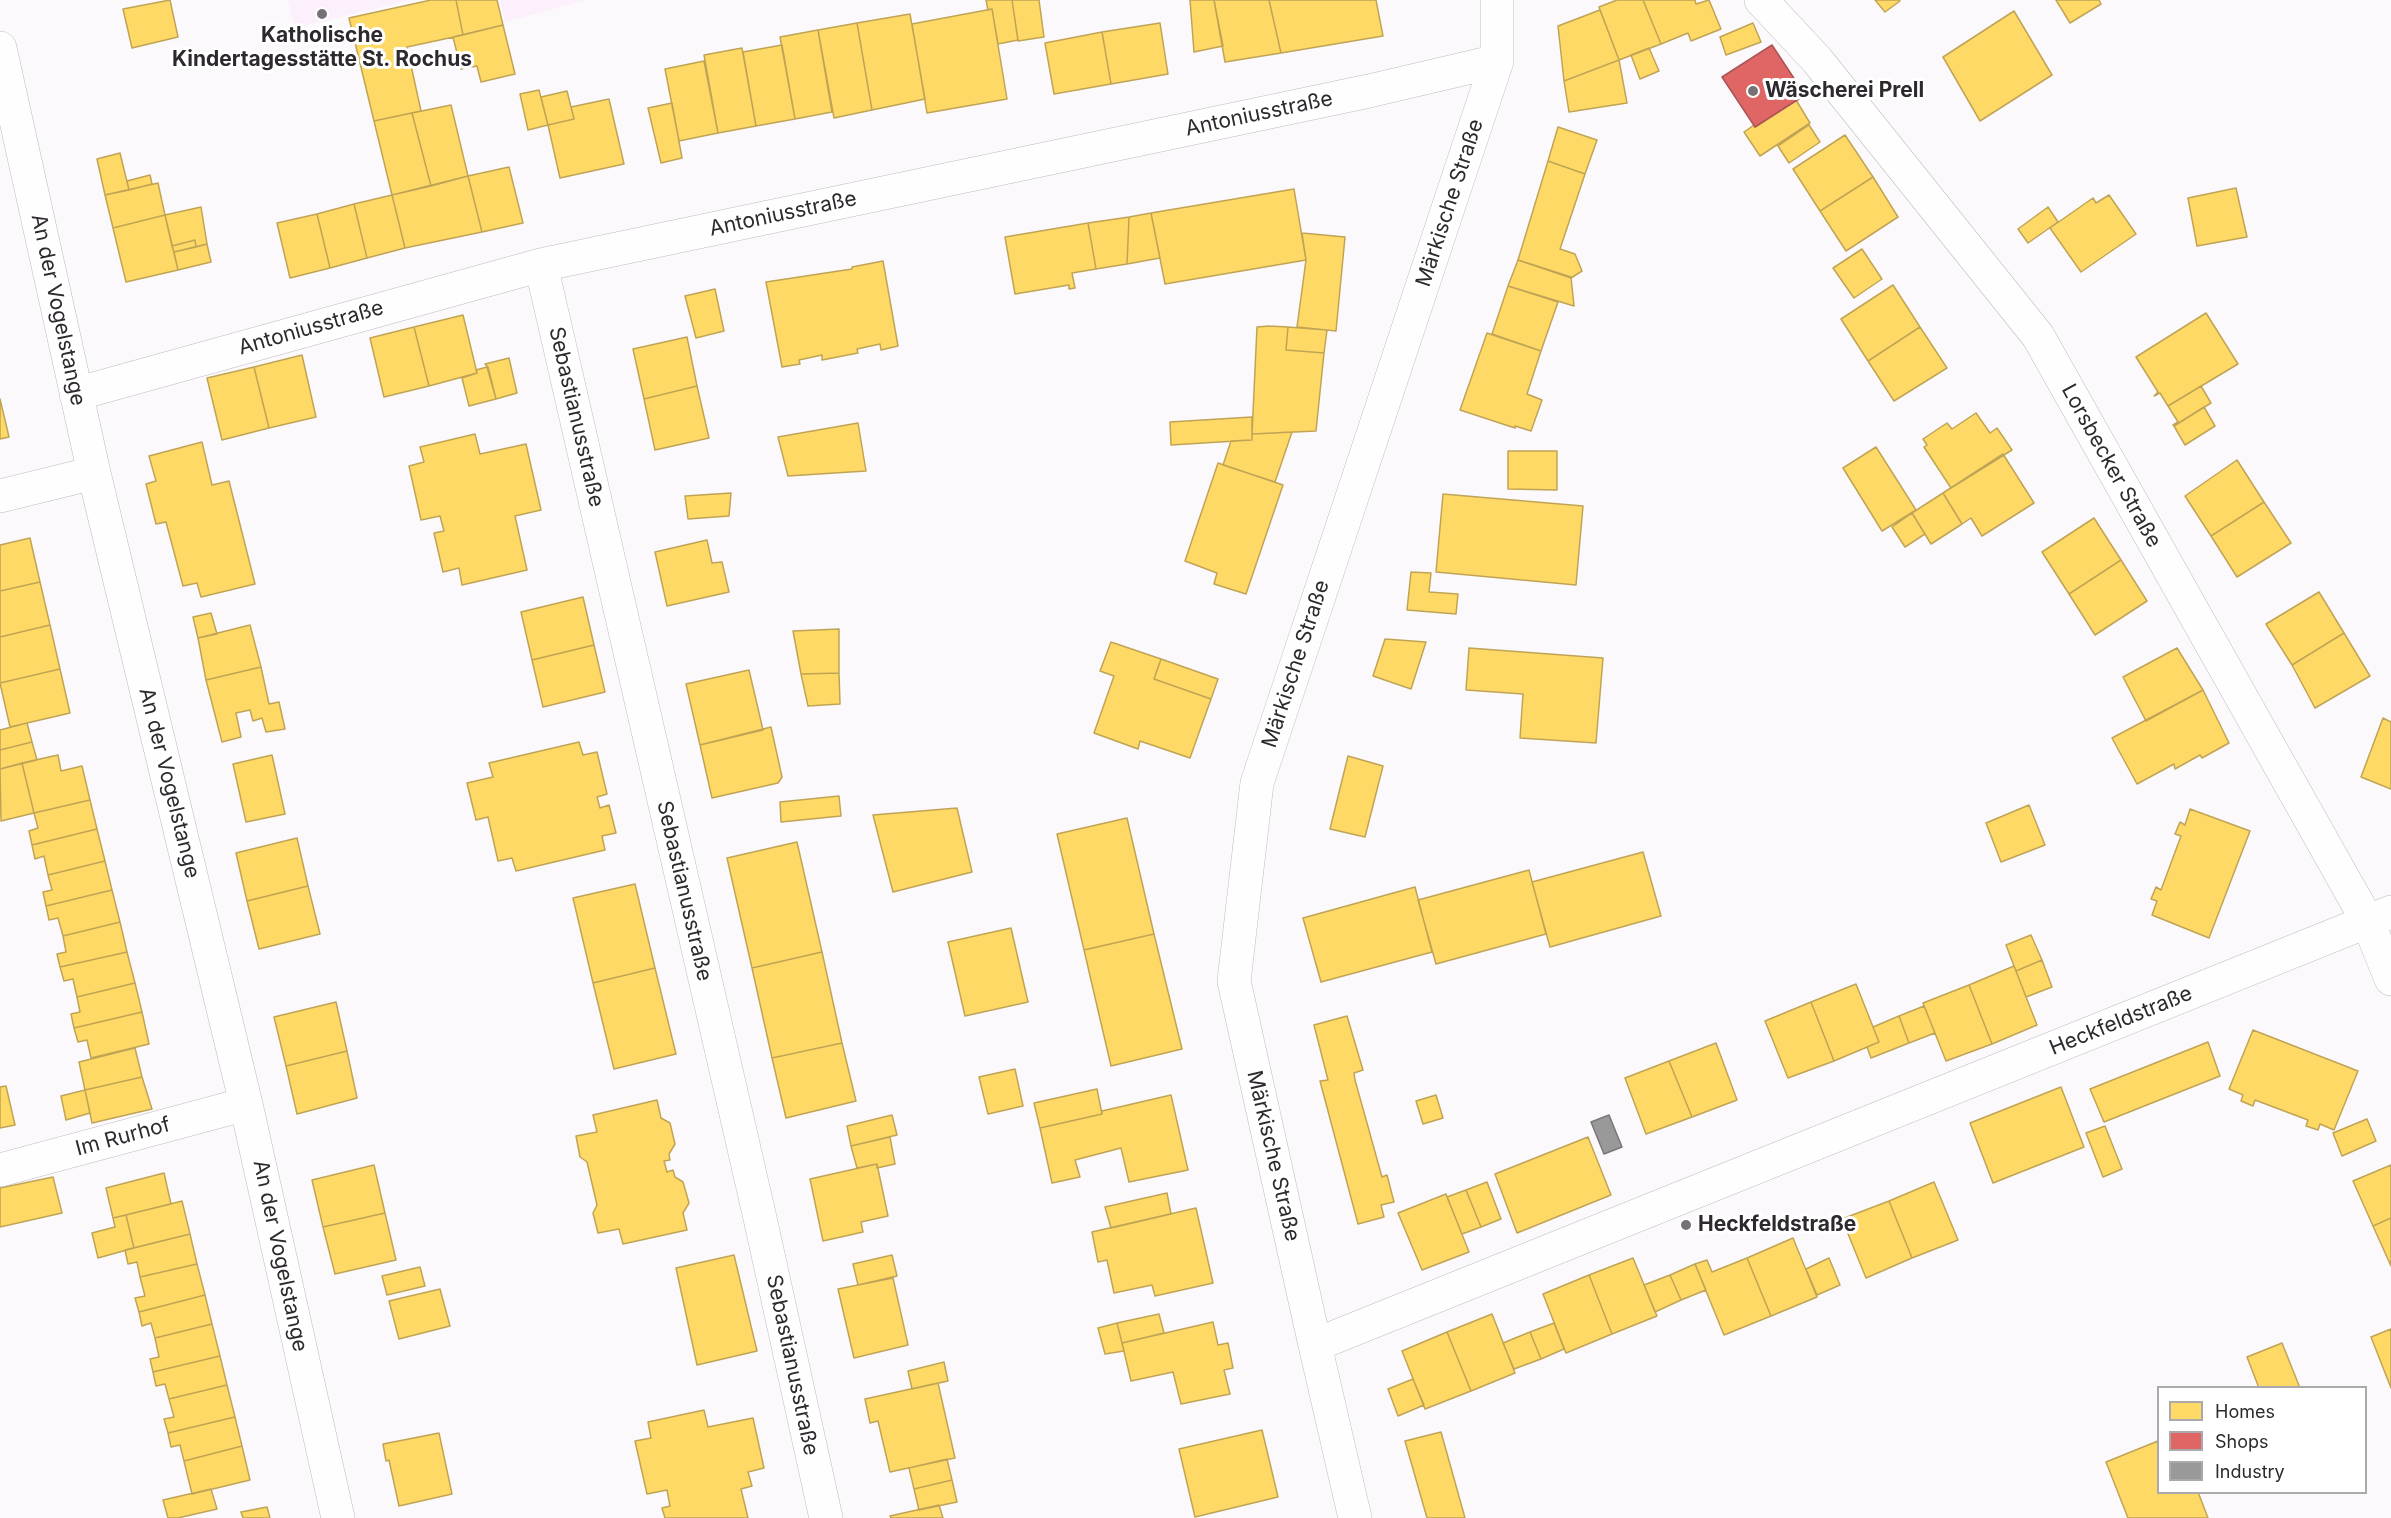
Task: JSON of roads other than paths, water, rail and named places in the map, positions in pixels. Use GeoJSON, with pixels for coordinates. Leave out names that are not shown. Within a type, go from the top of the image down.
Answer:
{"type":"FeatureCollection","features":[{"type":"Feature","properties":{"kind":"street","name":"Märkische Straße"},"geometry":{"type":"LineString","coordinates":[[1315,1345],[1234,981],[1257,783],[1497,61],[1497,0]]}},
{"type":"Feature","properties":{"kind":"street","name":"Lorsbecker Straße"},"geometry":{"type":"LineString","coordinates":[[1761,0],[1817,60],[2038,336],[2380,917],[2391,979]]}},
{"type":"Feature","properties":{"kind":"street","name":"An der Vogelstange"},"geometry":{"type":"LineString","coordinates":[[0,48],[94,474],[246,1104],[338,1518]]}},
{"type":"Feature","properties":{"kind":"street","name":"Antoniusstraße"},"geometry":{"type":"LineString","coordinates":[[76,394],[541,265],[1370,91],[1497,61]]}},
{"type":"Feature","properties":{"kind":"street","name":"Sebastianusstraße"},"geometry":{"type":"LineString","coordinates":[[541,265],[826,1518]]}},
{"type":"Feature","properties":{"kind":"street"},"geometry":{"type":"LineString","coordinates":[[0,496],[94,474]]}},
{"type":"Feature","properties":{"kind":"street","name":"Heckfeldstraße"},"geometry":{"type":"LineString","coordinates":[[1315,1345],[2380,917]]}},
{"type":"Feature","properties":{"kind":"street","name":"Im Rurhof"},"geometry":{"type":"LineString","coordinates":[[0,1170],[246,1104]]}},
{"type":"Feature","properties":{"kind":"street"},"geometry":{"type":"LineString","coordinates":[[1315,1345],[1354,1518]]}},
{"type":"Feature","properties":{"kind":"place","name":"Katholische Kindertagesstätte St. Rochus"},"geometry":{"type":"Point","coordinates":[322,14]}},
{"type":"Feature","properties":{"kind":"place","name":"Wäscherei Prell"},"geometry":{"type":"Point","coordinates":[1753,91]}},
{"type":"Feature","properties":{"kind":"place","name":"Heckfeldstraße"},"geometry":{"type":"Point","coordinates":[1686,1225]}}]}
